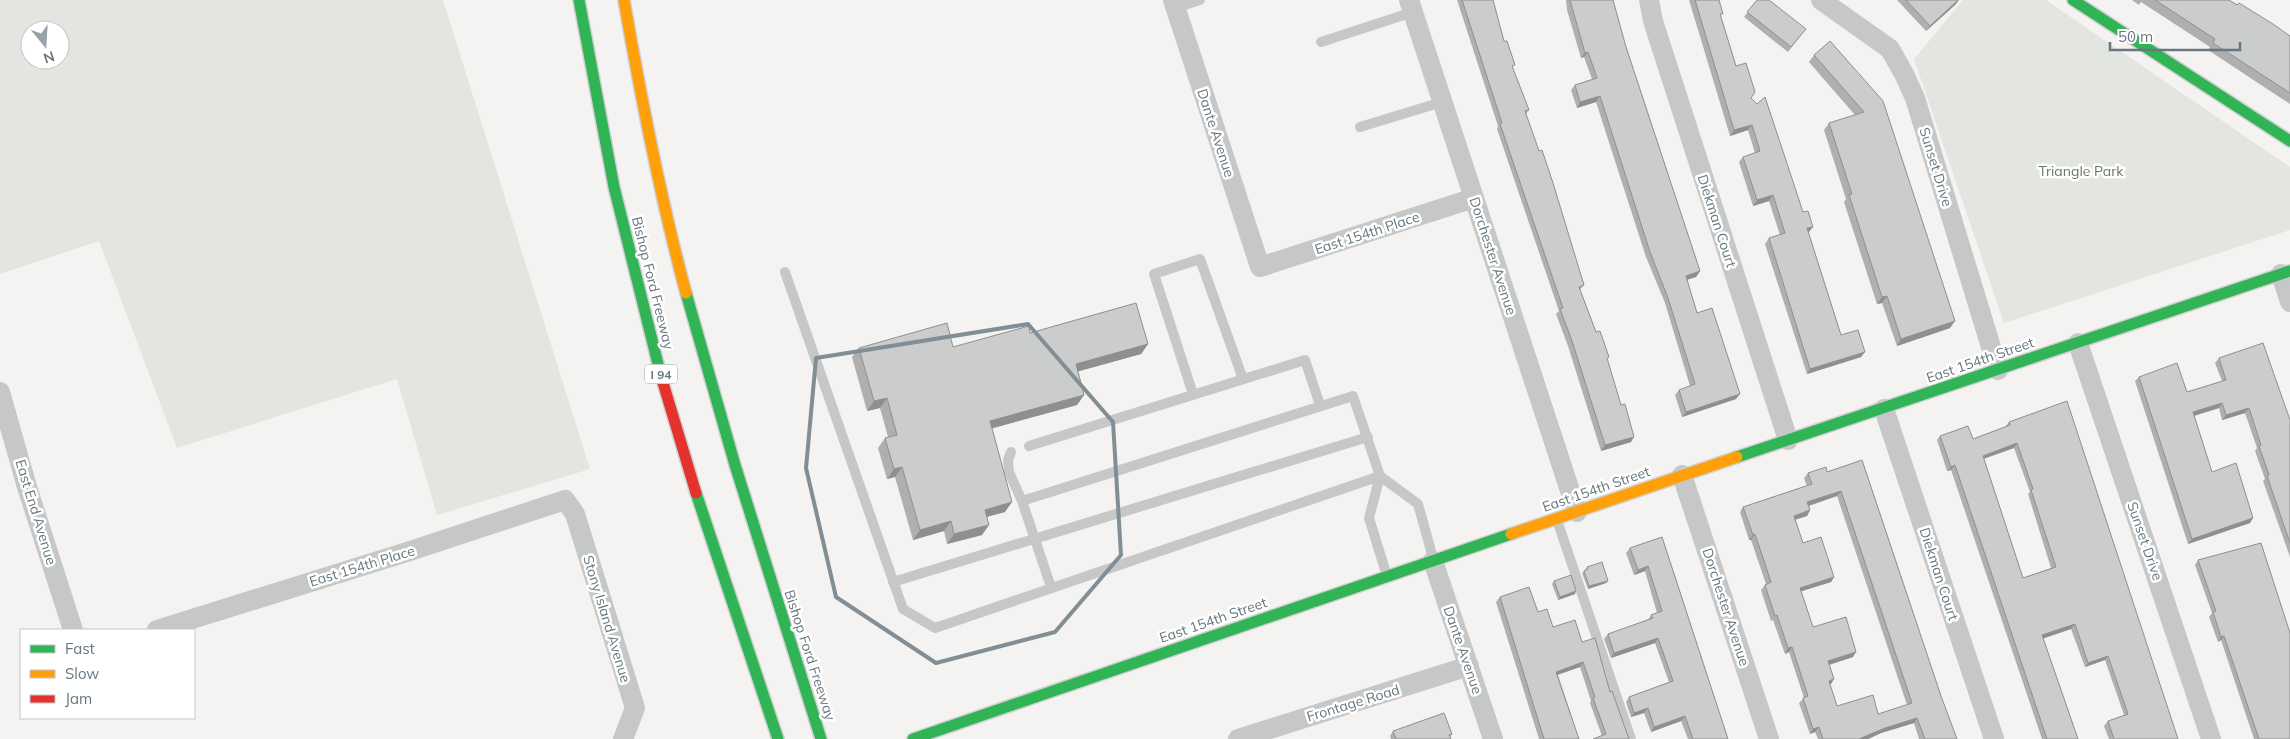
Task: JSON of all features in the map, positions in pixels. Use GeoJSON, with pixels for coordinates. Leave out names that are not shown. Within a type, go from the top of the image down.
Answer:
{"type":"FeatureCollection","features":[{"type":"Feature","properties":{"kind":"main road","name":"Bishop Ford Freeway"},"geometry":{"type":"LineString","coordinates":[[580,0],[606,148],[659,369],[696,494],[778,739]]}},
{"type":"Feature","properties":{"kind":"main road","name":"Bishop Ford Freeway"},"geometry":{"type":"LineString","coordinates":[[624,0],[652,152],[672,244],[703,360],[738,483],[822,739]]}},
{"type":"Feature","properties":{"kind":"main road"},"geometry":{"type":"LineString","coordinates":[[2073,0],[2290,141]]}},
{"type":"Feature","properties":{"kind":"main road","name":"East 154th Street"},"geometry":{"type":"LineString","coordinates":[[913,739],[1682,475],[1884,409],[2285,272]]}},
{"type":"Feature","properties":{"kind":"street","name":"Diekman Court"},"geometry":{"type":"LineString","coordinates":[[1649,0],[1653,21],[1788,440]]}},
{"type":"Feature","properties":{"kind":"street","name":"Sunset Drive"},"geometry":{"type":"LineString","coordinates":[[1821,0],[1890,49],[1904,74],[1915,98],[1998,370]]}},
{"type":"Feature","properties":{"kind":"street","name":"Dante Avenue"},"geometry":{"type":"LineString","coordinates":[[1174,4],[1260,267]]}},
{"type":"Feature","properties":{"kind":"street","name":"Dorchester Avenue"},"geometry":{"type":"LineString","coordinates":[[1411,6],[1577,512]]}},
{"type":"Feature","properties":{"kind":"street","name":"East 154th Place"},"geometry":{"type":"LineString","coordinates":[[1260,267],[1474,198]]}},
{"type":"Feature","properties":{"kind":"street"},"geometry":{"type":"LineString","coordinates":[[2285,272],[2290,302]]}},
{"type":"Feature","properties":{"kind":"street","name":"Sunset Drive"},"geometry":{"type":"LineString","coordinates":[[2078,343],[2211,739]]}},
{"type":"Feature","properties":{"kind":"street","name":"East End Avenue"},"geometry":{"type":"LineString","coordinates":[[0,392],[27,486],[73,629]]}},
{"type":"Feature","properties":{"kind":"street","name":"Diekman Court"},"geometry":{"type":"LineString","coordinates":[[1884,409],[1994,739]]}},
{"type":"Feature","properties":{"kind":"street","name":"Dorchester Avenue"},"geometry":{"type":"LineString","coordinates":[[1682,475],[1769,739]]}},
{"type":"Feature","properties":{"kind":"street","name":"East 154th Place"},"geometry":{"type":"LineString","coordinates":[[160,629],[410,551],[565,500]]}},
{"type":"Feature","properties":{"kind":"street","name":"Stony Island Avenue"},"geometry":{"type":"LineString","coordinates":[[565,500],[575,514],[635,708],[623,739]]}},
{"type":"Feature","properties":{"kind":"street","name":"Dante Avenue"},"geometry":{"type":"LineString","coordinates":[[1433,561],[1493,739]]}},
{"type":"Feature","properties":{"kind":"street","name":"Frontage Road"},"geometry":{"type":"LineString","coordinates":[[1238,739],[1469,666]]}},
{"type":"Feature","properties":{"kind":"lane"},"geometry":{"type":"LineString","coordinates":[[1174,4],[1200,0]]}},
{"type":"Feature","properties":{"kind":"lane"},"geometry":{"type":"LineString","coordinates":[[1321,42],[1411,6]]}},
{"type":"Feature","properties":{"kind":"lane"},"geometry":{"type":"LineString","coordinates":[[1360,127],[1442,102]]}},
{"type":"Feature","properties":{"kind":"lane"},"geometry":{"type":"LineString","coordinates":[[1193,394],[1154,274],[1200,259],[1243,379]]}},
{"type":"Feature","properties":{"kind":"lane"},"geometry":{"type":"LineString","coordinates":[[785,272],[903,609],[935,628],[1380,476]]}},
{"type":"Feature","properties":{"kind":"lane"},"geometry":{"type":"LineString","coordinates":[[1029,446],[1305,360],[1320,405]]}},
{"type":"Feature","properties":{"kind":"lane"},"geometry":{"type":"LineString","coordinates":[[1022,501],[1353,396],[1380,476],[1369,518],[1387,576]]}},
{"type":"Feature","properties":{"kind":"lane"},"geometry":{"type":"LineString","coordinates":[[893,582],[1368,437]]}},
{"type":"Feature","properties":{"kind":"lane"},"geometry":{"type":"LineString","coordinates":[[1011,452],[1008,460],[1009,472],[1022,501],[1051,587]]}},
{"type":"Feature","properties":{"kind":"lane"},"geometry":{"type":"LineString","coordinates":[[1380,476],[1418,504],[1433,561]]}},
{"type":"Feature","properties":{"kind":"lane"},"geometry":{"type":"LineString","coordinates":[[1557,519],[1630,739]]}},
{"type":"Feature","properties":{"kind":"highlighted area"},"geometry":{"type":"Polygon","coordinates":[[[1028,324],[1113,422],[1121,555],[1055,632],[936,663],[836,597],[806,468],[816,358],[1028,324]]]}},
{"type":"Feature","properties":{"kind":"green space"},"geometry":{"type":"Polygon","coordinates":[[[0,0],[443,0],[590,469],[437,515],[397,379],[177,448],[99,241],[0,274],[0,0]]]}},
{"type":"Feature","properties":{"kind":"green space","name":"Triangle Park"},"geometry":{"type":"Polygon","coordinates":[[[1963,0],[2046,0],[2290,167],[2290,230],[2004,323],[1914,59],[1963,0]]]}},
{"type":"Feature","properties":{"kind":"building"},"geometry":{"type":"Polygon","coordinates":[[[1462,0],[1493,0],[1504,41],[1507,41],[1515,65],[1512,66],[1529,110],[1525,111],[1539,151],[1542,150],[1584,285],[1579,287],[1596,332],[1600,331],[1609,357],[1607,358],[1621,405],[1625,404],[1634,437],[1605,445],[1560,309],[1563,308],[1500,124],[1502,123],[1462,0]]]}},
{"type":"Feature","properties":{"kind":"building"},"geometry":{"type":"Polygon","coordinates":[[[1570,0],[1613,0],[1626,47],[1700,271],[1686,276],[1697,313],[1712,308],[1740,394],[1686,412],[1679,390],[1695,384],[1600,96],[1580,102],[1575,85],[1597,78],[1588,52],[1585,53],[1570,0]]]}},
{"type":"Feature","properties":{"kind":"building"},"geometry":{"type":"Polygon","coordinates":[[[1695,0],[1719,0],[1723,14],[1720,14],[1736,66],[1746,63],[1755,92],[1751,98],[1757,104],[1765,97],[1803,212],[1808,211],[1813,227],[1807,228],[1841,335],[1858,330],[1865,352],[1810,369],[1769,238],[1785,233],[1773,195],[1757,200],[1743,157],[1760,151],[1752,125],[1734,130],[1695,0]]]}},
{"type":"Feature","properties":{"kind":"building"},"geometry":{"type":"Polygon","coordinates":[[[1757,0],[1769,0],[1806,29],[1791,47],[1747,12],[1757,0]]]}},
{"type":"Feature","properties":{"kind":"building"},"geometry":{"type":"Polygon","coordinates":[[[1906,0],[1958,0],[1930,26],[1906,0]]]}},
{"type":"Feature","properties":{"kind":"building"},"geometry":{"type":"Polygon","coordinates":[[[2155,0],[2229,0],[2237,5],[2239,3],[2273,24],[2290,36],[2290,93],[2213,43],[2215,39],[2155,0]]]}},
{"type":"Feature","properties":{"kind":"building"},"geometry":{"type":"Polygon","coordinates":[[[1830,41],[1883,101],[1955,321],[1901,339],[1887,296],[1882,297],[1849,195],[1852,194],[1829,123],[1864,112],[1814,55],[1830,41]]]}},
{"type":"Feature","properties":{"kind":"building"},"geometry":{"type":"Polygon","coordinates":[[[1136,303],[1148,344],[1076,364],[1084,395],[990,421],[1012,502],[985,510],[989,525],[954,534],[951,521],[920,530],[902,467],[894,469],[885,438],[897,435],[887,398],[874,401],[859,348],[947,323],[953,347],[1029,326],[1030,333],[1136,303]]]}},
{"type":"Feature","properties":{"kind":"building"},"geometry":{"type":"Polygon","coordinates":[[[2263,343],[2290,420],[2290,543],[2267,476],[2269,475],[2249,408],[2226,415],[2222,403],[2193,412],[2212,472],[2236,463],[2253,518],[2192,539],[2139,377],[2177,363],[2187,392],[2226,380],[2219,358],[2263,343]]]}},
{"type":"Feature","properties":{"kind":"building"},"geometry":{"type":"Polygon","coordinates":[[[2067,401],[2178,739],[2114,739],[2108,721],[2128,714],[2108,656],[2088,663],[2075,624],[2042,635],[2078,739],[2047,739],[1955,465],[1951,467],[1940,436],[1968,426],[1973,439],[2010,425],[2009,422],[2067,401]],[[2017,443],[1983,456],[2023,578],[2056,567],[2031,490],[2033,489],[2017,443]]]}},
{"type":"Feature","properties":{"kind":"building"},"geometry":{"type":"Polygon","coordinates":[[[1862,460],[1957,739],[1925,739],[1917,718],[1859,739],[1823,739],[1819,727],[1813,729],[1803,698],[1808,696],[1792,647],[1788,648],[1777,615],[1775,616],[1765,585],[1771,582],[1755,534],[1753,535],[1743,507],[1812,484],[1808,473],[1826,467],[1827,472],[1862,460]],[[1841,491],[1807,502],[1810,510],[1794,516],[1803,543],[1821,537],[1834,577],[1800,588],[1813,627],[1846,617],[1856,652],[1828,661],[1834,679],[1829,681],[1837,706],[1873,695],[1878,714],[1912,703],[1841,491]]]}},
{"type":"Feature","properties":{"kind":"building"},"geometry":{"type":"Polygon","coordinates":[[[1662,537],[1728,739],[1693,739],[1685,716],[1654,727],[1648,708],[1634,713],[1629,697],[1673,681],[1658,638],[1614,653],[1608,634],[1653,618],[1651,615],[1662,611],[1648,566],[1638,570],[1630,548],[1662,537]]]}},
{"type":"Feature","properties":{"kind":"building"},"geometry":{"type":"Polygon","coordinates":[[[2261,543],[2290,633],[2290,739],[2259,739],[2224,636],[2221,637],[2213,612],[2216,611],[2198,560],[2261,543]]]}},
{"type":"Feature","properties":{"kind":"building"},"geometry":{"type":"Polygon","coordinates":[[[1602,562],[1608,581],[1589,586],[1584,571],[1588,569],[1587,567],[1602,562]]]}},
{"type":"Feature","properties":{"kind":"building"},"geometry":{"type":"Polygon","coordinates":[[[1571,575],[1576,591],[1560,597],[1554,581],[1571,575]]]}},
{"type":"Feature","properties":{"kind":"building"},"geometry":{"type":"Polygon","coordinates":[[[1529,587],[1538,612],[1547,609],[1553,627],[1575,620],[1582,642],[1595,638],[1610,692],[1612,691],[1629,739],[1593,739],[1606,734],[1583,662],[1556,672],[1579,739],[1544,739],[1500,597],[1529,587]]]}},
{"type":"Feature","properties":{"kind":"building"},"geometry":{"type":"Polygon","coordinates":[[[1444,713],[1452,734],[1449,735],[1451,739],[1396,739],[1393,731],[1444,713]]]}},
{"type":"Feature","properties":{"kind":"traffic: fast"},"geometry":{"type":"LineString","coordinates":[[579,0],[614,187],[661,376]]}},
{"type":"Feature","properties":{"kind":"traffic: fast"},"geometry":{"type":"LineString","coordinates":[[2073,0],[2290,141]]}},
{"type":"Feature","properties":{"kind":"traffic: fast"},"geometry":{"type":"LineString","coordinates":[[1737,457],[2290,271]]}},
{"type":"Feature","properties":{"kind":"traffic: fast"},"geometry":{"type":"LineString","coordinates":[[686,293],[735,465],[821,739]]}},
{"type":"Feature","properties":{"kind":"traffic: fast"},"geometry":{"type":"LineString","coordinates":[[696,493],[778,739]]}},
{"type":"Feature","properties":{"kind":"traffic: fast"},"geometry":{"type":"LineString","coordinates":[[913,739],[1511,534]]}},
{"type":"Feature","properties":{"kind":"traffic: slow"},"geometry":{"type":"LineString","coordinates":[[624,0],[652,147],[686,293]]}},
{"type":"Feature","properties":{"kind":"traffic: slow"},"geometry":{"type":"LineString","coordinates":[[1511,534],[1737,457]]}},
{"type":"Feature","properties":{"kind":"traffic: jam"},"geometry":{"type":"LineString","coordinates":[[661,376],[696,493]]}}]}
